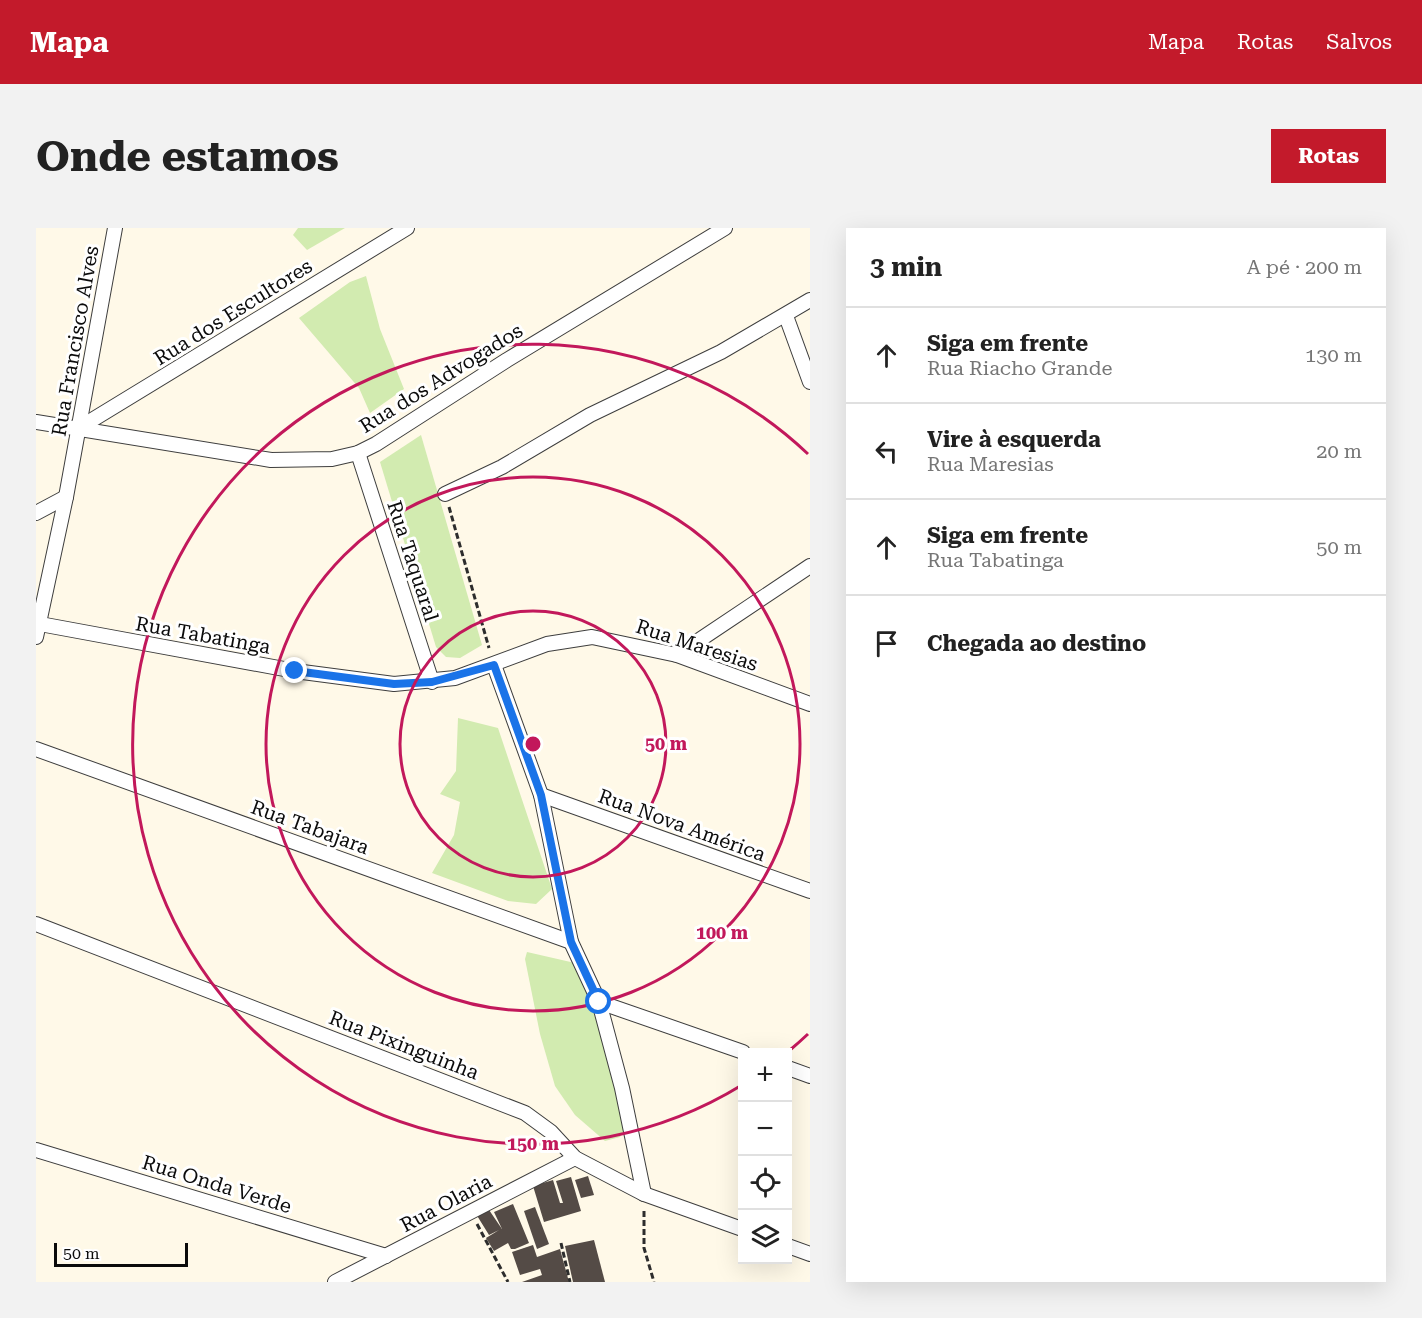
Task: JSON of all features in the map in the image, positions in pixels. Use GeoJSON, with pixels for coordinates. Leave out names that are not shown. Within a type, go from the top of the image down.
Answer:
{"type":"FeatureCollection","features":[{"type":"Feature","properties":{"kind":"street","name":"Rua dos Escultores"},"geometry":{"type":"LineString","coordinates":[[79,428],[407,228]]}},
{"type":"Feature","properties":{"kind":"street","name":"Rua dos Advogados"},"geometry":{"type":"LineString","coordinates":[[36,422],[271,460],[303,461],[358,453],[403,428],[507,360],[725,228]]}},
{"type":"Feature","properties":{"kind":"street","name":"Rua Francisco Alves"},"geometry":{"type":"LineString","coordinates":[[38,631],[116,229]]}},
{"type":"Feature","properties":{"kind":"street"},"geometry":{"type":"LineString","coordinates":[[445,494],[502,467],[590,415],[684,371],[786,316],[810,300]]}},
{"type":"Feature","properties":{"kind":"street"},"geometry":{"type":"LineString","coordinates":[[786,316],[810,382]]}},
{"type":"Feature","properties":{"kind":"street","name":"Rua Taquaral"},"geometry":{"type":"LineString","coordinates":[[358,453],[432,682]]}},
{"type":"Feature","properties":{"kind":"street"},"geometry":{"type":"LineString","coordinates":[[36,513],[66,496]]}},
{"type":"Feature","properties":{"kind":"street"},"geometry":{"type":"LineString","coordinates":[[677,655],[810,566]]}},
{"type":"Feature","properties":{"kind":"street","name":"Rua Tabatinga"},"geometry":{"type":"LineString","coordinates":[[38,631],[342,679],[394,684],[432,682]]}},
{"type":"Feature","properties":{"kind":"street","name":"Rua Maresias"},"geometry":{"type":"LineString","coordinates":[[432,682],[494,665],[547,644],[592,637],[677,655],[810,704]]}},
{"type":"Feature","properties":{"kind":"street"},"geometry":{"type":"LineString","coordinates":[[494,665],[541,795],[571,942],[599,1002],[622,1088],[644,1194]]}},
{"type":"Feature","properties":{"kind":"street","name":"Rua Tabajara"},"geometry":{"type":"LineString","coordinates":[[36,749],[571,942]]}},
{"type":"Feature","properties":{"kind":"street","name":"Rua Nova América"},"geometry":{"type":"LineString","coordinates":[[541,795],[810,891]]}},
{"type":"Feature","properties":{"kind":"street","name":"Rua Pixinguinha"},"geometry":{"type":"LineString","coordinates":[[36,924],[525,1113],[551,1132],[575,1158],[644,1194],[738,1228]]}},
{"type":"Feature","properties":{"kind":"street"},"geometry":{"type":"LineString","coordinates":[[599,1002],[738,1051]]}},
{"type":"Feature","properties":{"kind":"street"},"geometry":{"type":"LineString","coordinates":[[792,1069],[810,1076]]}},
{"type":"Feature","properties":{"kind":"street","name":"Rua Onda Verde"},"geometry":{"type":"LineString","coordinates":[[36,1150],[386,1256]]}},
{"type":"Feature","properties":{"kind":"street","name":"Rua Olaria"},"geometry":{"type":"LineString","coordinates":[[335,1282],[575,1158]]}},
{"type":"Feature","properties":{"kind":"street"},"geometry":{"type":"LineString","coordinates":[[792,1247],[810,1254]]}},
{"type":"Feature","properties":{"kind":"path"},"geometry":{"type":"LineString","coordinates":[[445,494],[494,665]]}},
{"type":"Feature","properties":{"kind":"path"},"geometry":{"type":"LineString","coordinates":[[644,1194],[644,1248],[654,1282]]}},
{"type":"Feature","properties":{"kind":"path"},"geometry":{"type":"LineString","coordinates":[[471,1212],[508,1282]]}},
{"type":"Feature","properties":{"kind":"path"},"geometry":{"type":"LineString","coordinates":[[561,1243],[570,1282]]}},
{"type":"Feature","properties":{"kind":"green space"},"geometry":{"type":"Polygon","coordinates":[[[298,228],[345,228],[307,250],[293,235],[298,228]]]}},
{"type":"Feature","properties":{"kind":"green space"},"geometry":{"type":"Polygon","coordinates":[[[366,276],[380,329],[404,389],[370,413],[359,388],[299,318],[350,282],[366,276]]]}},
{"type":"Feature","properties":{"kind":"green space"},"geometry":{"type":"Polygon","coordinates":[[[421,435],[482,645],[460,658],[446,657],[436,647],[380,462],[421,435]]]}},
{"type":"Feature","properties":{"kind":"green space"},"geometry":{"type":"Polygon","coordinates":[[[458,718],[498,728],[552,889],[536,904],[508,901],[432,873],[454,835],[460,802],[440,794],[456,771],[458,718]]]}},
{"type":"Feature","properties":{"kind":"green space"},"geometry":{"type":"Polygon","coordinates":[[[527,952],[575,963],[603,1031],[625,1128],[620,1137],[605,1141],[575,1115],[555,1086],[540,1034],[525,959],[527,952]]]}},
{"type":"Feature","properties":{"kind":"building"},"geometry":{"type":"Polygon","coordinates":[[[588,1176],[594,1195],[581,1198],[575,1180],[588,1176]]]}},
{"type":"Feature","properties":{"kind":"building"},"geometry":{"type":"Polygon","coordinates":[[[571,1177],[581,1211],[544,1222],[533,1186],[553,1180],[560,1203],[563,1203],[556,1181],[571,1177]]]}},
{"type":"Feature","properties":{"kind":"building"},"geometry":{"type":"Polygon","coordinates":[[[513,1204],[529,1243],[511,1249],[508,1243],[494,1251],[486,1238],[499,1230],[489,1235],[476,1214],[487,1207],[502,1229],[494,1212],[513,1204]]]}},
{"type":"Feature","properties":{"kind":"building"},"geometry":{"type":"Polygon","coordinates":[[[535,1207],[549,1244],[537,1249],[524,1211],[535,1207]]]}},
{"type":"Feature","properties":{"kind":"building"},"geometry":{"type":"Polygon","coordinates":[[[594,1240],[605,1282],[573,1282],[565,1246],[594,1240]]]}},
{"type":"Feature","properties":{"kind":"building"},"geometry":{"type":"Polygon","coordinates":[[[533,1245],[537,1257],[560,1249],[569,1282],[522,1282],[542,1275],[540,1269],[520,1275],[512,1252],[533,1245]]]}},
{"type":"Feature","properties":{"kind":"route"},"geometry":{"type":"LineString","coordinates":[[295,671],[342,679],[394,684],[455,678],[494,665],[541,795],[571,942],[599,1002]]}}]}
